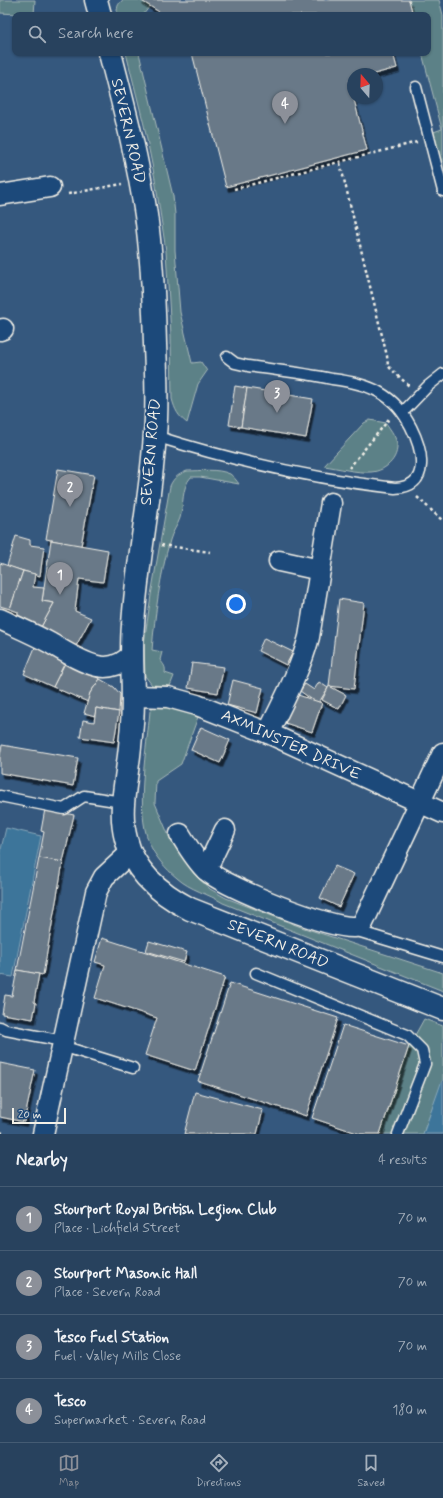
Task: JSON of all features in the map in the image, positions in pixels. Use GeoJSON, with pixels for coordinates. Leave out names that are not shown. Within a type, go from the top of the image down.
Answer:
{"type":"FeatureCollection","features":[{"type":"Feature","properties":{"kind":"street"},"geometry":{"type":"LineString","coordinates":[[96,0],[100,12]]}},
{"type":"Feature","properties":{"kind":"street"},"geometry":{"type":"LineString","coordinates":[[101,12],[102,0]]}},
{"type":"Feature","properties":{"kind":"street","name":"SEVERN ROAD"},"geometry":{"type":"LineString","coordinates":[[111,56],[128,121],[148,230],[153,291],[157,389],[155,436],[133,622],[132,654],[134,696],[130,745],[122,802],[124,828],[130,853],[144,875],[157,888],[173,900],[190,909],[443,1010]]}},
{"type":"Feature","properties":{"kind":"street"},"geometry":{"type":"LineString","coordinates":[[0,195],[50,187]]}},
{"type":"Feature","properties":{"kind":"street"},"geometry":{"type":"LineString","coordinates":[[268,733],[305,655],[310,637],[331,503]]}},
{"type":"Feature","properties":{"kind":"street"},"geometry":{"type":"LineString","coordinates":[[279,561],[320,570]]}},
{"type":"Feature","properties":{"kind":"street"},"geometry":{"type":"LineString","coordinates":[[0,619],[97,666],[114,666],[124,662],[132,654]]}},
{"type":"Feature","properties":{"kind":"street","name":"AXMINSTER DRIVE"},"geometry":{"type":"LineString","coordinates":[[134,696],[175,698],[202,707],[268,733],[443,813]]}},
{"type":"Feature","properties":{"kind":"street"},"geometry":{"type":"LineString","coordinates":[[180,834],[193,855],[206,870],[231,886],[306,916],[343,926],[355,927],[363,923],[443,753]]}},
{"type":"Feature","properties":{"kind":"street"},"geometry":{"type":"LineString","coordinates":[[206,870],[225,830]]}},
{"type":"Feature","properties":{"kind":"street"},"geometry":{"type":"LineString","coordinates":[[43,1134],[96,892],[104,877],[130,853]]}},
{"type":"Feature","properties":{"kind":"lane"},"geometry":{"type":"LineString","coordinates":[[416,87],[443,191]]}},
{"type":"Feature","properties":{"kind":"lane"},"geometry":{"type":"LineString","coordinates":[[155,436],[237,460],[317,477],[395,488],[406,487],[416,481],[421,470],[422,456],[413,432],[400,409],[378,392],[358,384],[314,375],[235,363],[227,357]]}},
{"type":"Feature","properties":{"kind":"lane"},"geometry":{"type":"LineString","coordinates":[[400,409],[443,374]]}},
{"type":"Feature","properties":{"kind":"lane"},"geometry":{"type":"LineString","coordinates":[[0,796],[64,809],[84,796],[122,802]]}},
{"type":"Feature","properties":{"kind":"lane"},"geometry":{"type":"LineString","coordinates":[[343,926],[443,957]]}},
{"type":"Feature","properties":{"kind":"lane"},"geometry":{"type":"LineString","coordinates":[[256,973],[407,1035],[422,1050],[425,1064],[398,1134]]}},
{"type":"Feature","properties":{"kind":"lane"},"geometry":{"type":"LineString","coordinates":[[0,1027],[6,1030],[62,1044],[133,1068]]}},
{"type":"Feature","properties":{"kind":"path"},"geometry":{"type":"LineString","coordinates":[[234,189],[430,139]]}},
{"type":"Feature","properties":{"kind":"path"},"geometry":{"type":"LineString","coordinates":[[340,163],[387,356],[388,366]]}},
{"type":"Feature","properties":{"kind":"path"},"geometry":{"type":"LineString","coordinates":[[50,187],[53,196],[140,182]]}},
{"type":"Feature","properties":{"kind":"path"},"geometry":{"type":"LineString","coordinates":[[347,470],[386,423],[400,409],[410,386]]}},
{"type":"Feature","properties":{"kind":"path"},"geometry":{"type":"LineString","coordinates":[[406,487],[443,520]]}},
{"type":"Feature","properties":{"kind":"path"},"geometry":{"type":"LineString","coordinates":[[142,542],[210,552]]}},
{"type":"Feature","properties":{"kind":"path"},"geometry":{"type":"LineString","coordinates":[[0,1132],[6,1134]]}},
{"type":"Feature","properties":{"kind":"green space"},"geometry":{"type":"Polygon","coordinates":[[[0,0],[35,0],[34,12],[0,13],[0,0]]]}},
{"type":"Feature","properties":{"kind":"green space"},"geometry":{"type":"Polygon","coordinates":[[[123,0],[140,0],[150,6],[145,12],[117,12],[120,3],[123,0]]]}},
{"type":"Feature","properties":{"kind":"green space"},"geometry":{"type":"Polygon","coordinates":[[[409,0],[439,0],[443,15],[443,191],[428,134],[442,129],[423,56],[431,56],[431,12],[412,12],[409,0]]]}},
{"type":"Feature","properties":{"kind":"green space"},"geometry":{"type":"Polygon","coordinates":[[[127,56],[140,56],[173,196],[175,214],[175,250],[180,312],[192,363],[201,362],[207,371],[198,384],[187,423],[177,412],[172,399],[171,335],[166,251],[155,179],[144,125],[127,56]]]}},
{"type":"Feature","properties":{"kind":"green space"},"geometry":{"type":"Polygon","coordinates":[[[370,420],[386,423],[396,440],[397,446],[395,457],[387,466],[377,471],[365,472],[324,466],[364,423],[370,420]]]}},
{"type":"Feature","properties":{"kind":"green space"},"geometry":{"type":"Polygon","coordinates":[[[214,470],[225,472],[230,474],[239,484],[200,477],[191,477],[188,481],[184,491],[180,518],[171,537],[163,567],[156,608],[152,650],[162,652],[160,660],[164,666],[165,673],[174,676],[170,686],[152,685],[145,676],[144,644],[151,595],[170,486],[173,480],[187,471],[214,470]]]}},
{"type":"Feature","properties":{"kind":"green space"},"geometry":{"type":"Polygon","coordinates":[[[161,705],[199,714],[181,764],[156,781],[155,803],[171,841],[194,874],[210,889],[226,898],[301,927],[443,973],[443,991],[223,903],[188,886],[169,871],[157,857],[149,842],[145,829],[142,796],[150,711],[154,706],[161,705]]]}},
{"type":"Feature","properties":{"kind":"green space"},"geometry":{"type":"Polygon","coordinates":[[[424,1019],[443,1026],[443,1080],[423,1134],[380,1134],[409,1046],[424,1019]]]}},
{"type":"Feature","properties":{"kind":"water"},"geometry":{"type":"Polygon","coordinates":[[[6,828],[41,836],[13,977],[0,975],[0,849],[6,828]]]}},
{"type":"Feature","properties":{"kind":"water"},"geometry":{"type":"Polygon","coordinates":[[[443,1080],[443,1134],[423,1134],[441,1083],[443,1080]]]}},
{"type":"Feature","properties":{"kind":"building"},"geometry":{"type":"Polygon","coordinates":[[[140,0],[409,0],[412,12],[159,12],[140,0]]]}},
{"type":"Feature","properties":{"kind":"building"},"geometry":{"type":"Polygon","coordinates":[[[193,56],[394,56],[397,68],[383,72],[383,68],[347,68],[347,104],[355,104],[367,150],[226,187],[193,56]]]}},
{"type":"Feature","properties":{"kind":"building"},"geometry":{"type":"Polygon","coordinates":[[[235,386],[247,388],[241,427],[229,425],[235,386]]]}},
{"type":"Feature","properties":{"kind":"building"},"geometry":{"type":"Polygon","coordinates":[[[247,388],[313,399],[306,438],[241,427],[247,388]]]}},
{"type":"Feature","properties":{"kind":"building"},"geometry":{"type":"Polygon","coordinates":[[[58,469],[94,475],[81,546],[46,539],[58,469]]]}},
{"type":"Feature","properties":{"kind":"building"},"geometry":{"type":"Polygon","coordinates":[[[16,536],[30,540],[30,545],[44,547],[40,576],[7,566],[16,536]]]}},
{"type":"Feature","properties":{"kind":"building"},"geometry":{"type":"Polygon","coordinates":[[[51,540],[108,550],[103,582],[79,579],[75,611],[91,618],[76,646],[41,627],[54,603],[42,601],[51,540]]]}},
{"type":"Feature","properties":{"kind":"building"},"geometry":{"type":"Polygon","coordinates":[[[0,563],[23,571],[10,609],[0,606],[0,563]]]}},
{"type":"Feature","properties":{"kind":"building"},"geometry":{"type":"Polygon","coordinates":[[[23,571],[35,574],[33,587],[44,588],[42,601],[54,603],[41,627],[18,615],[18,612],[10,609],[23,571]]]}},
{"type":"Feature","properties":{"kind":"building"},"geometry":{"type":"Polygon","coordinates":[[[339,599],[364,603],[354,689],[329,686],[339,599]]]}},
{"type":"Feature","properties":{"kind":"building"},"geometry":{"type":"Polygon","coordinates":[[[264,638],[293,652],[286,665],[258,651],[264,638]]]}},
{"type":"Feature","properties":{"kind":"building"},"geometry":{"type":"Polygon","coordinates":[[[36,645],[66,661],[53,687],[24,674],[36,645]]]}},
{"type":"Feature","properties":{"kind":"building"},"geometry":{"type":"Polygon","coordinates":[[[66,661],[100,679],[90,693],[88,702],[53,687],[66,661]]]}},
{"type":"Feature","properties":{"kind":"building"},"geometry":{"type":"Polygon","coordinates":[[[192,663],[224,667],[218,693],[188,688],[192,663]]]}},
{"type":"Feature","properties":{"kind":"building"},"geometry":{"type":"Polygon","coordinates":[[[100,679],[114,687],[120,694],[119,712],[96,708],[95,716],[84,713],[90,693],[100,679]]]}},
{"type":"Feature","properties":{"kind":"building"},"geometry":{"type":"Polygon","coordinates":[[[233,680],[263,688],[257,713],[227,705],[233,680]]]}},
{"type":"Feature","properties":{"kind":"building"},"geometry":{"type":"Polygon","coordinates":[[[319,682],[328,688],[318,704],[300,691],[305,684],[314,690],[319,682]]]}},
{"type":"Feature","properties":{"kind":"building"},"geometry":{"type":"Polygon","coordinates":[[[329,686],[346,695],[339,709],[322,700],[329,686]]]}},
{"type":"Feature","properties":{"kind":"building"},"geometry":{"type":"Polygon","coordinates":[[[295,694],[322,703],[312,732],[285,723],[295,694]]]}},
{"type":"Feature","properties":{"kind":"building"},"geometry":{"type":"Polygon","coordinates":[[[96,708],[119,712],[114,742],[80,737],[83,720],[94,722],[96,708]]]}},
{"type":"Feature","properties":{"kind":"building"},"geometry":{"type":"Polygon","coordinates":[[[201,727],[230,740],[220,763],[191,750],[201,727]]]}},
{"type":"Feature","properties":{"kind":"building"},"geometry":{"type":"Polygon","coordinates":[[[2,745],[78,758],[73,786],[0,773],[0,756],[2,745]]]}},
{"type":"Feature","properties":{"kind":"building"},"geometry":{"type":"Polygon","coordinates":[[[45,809],[74,815],[63,862],[39,858],[44,832],[41,831],[45,809]]]}},
{"type":"Feature","properties":{"kind":"building"},"geometry":{"type":"Polygon","coordinates":[[[39,858],[63,862],[43,975],[17,970],[39,858]]]}},
{"type":"Feature","properties":{"kind":"building"},"geometry":{"type":"Polygon","coordinates":[[[335,866],[354,874],[339,907],[320,898],[335,866]]]}},
{"type":"Feature","properties":{"kind":"building"},"geometry":{"type":"Polygon","coordinates":[[[102,938],[225,977],[195,1071],[145,1055],[157,1018],[95,998],[105,965],[95,962],[102,938]]]}},
{"type":"Feature","properties":{"kind":"building"},"geometry":{"type":"Polygon","coordinates":[[[149,941],[187,952],[184,962],[146,951],[149,941]]]}},
{"type":"Feature","properties":{"kind":"building"},"geometry":{"type":"Polygon","coordinates":[[[17,970],[39,974],[34,1002],[36,1003],[33,1019],[2,1014],[5,995],[12,996],[17,970]]]}},
{"type":"Feature","properties":{"kind":"building"},"geometry":{"type":"Polygon","coordinates":[[[230,983],[338,1018],[306,1116],[198,1081],[230,983]]]}},
{"type":"Feature","properties":{"kind":"building"},"geometry":{"type":"Polygon","coordinates":[[[343,1025],[409,1046],[380,1134],[360,1134],[312,1118],[343,1025]]]}},
{"type":"Feature","properties":{"kind":"building"},"geometry":{"type":"Polygon","coordinates":[[[0,1063],[35,1070],[24,1122],[0,1117],[0,1063]]]}},
{"type":"Feature","properties":{"kind":"building"},"geometry":{"type":"Polygon","coordinates":[[[195,1092],[263,1110],[257,1134],[184,1134],[195,1092]]]}},
{"type":"Feature","properties":{"kind":"place","name":"Tesco"},"geometry":{"type":"Point","coordinates":[285,124]}},
{"type":"Feature","properties":{"kind":"place","name":"Tesco Fuel Station"},"geometry":{"type":"Point","coordinates":[277,413]}},
{"type":"Feature","properties":{"kind":"place","name":"Stourport Masonic Hall"},"geometry":{"type":"Point","coordinates":[70,507]}},
{"type":"Feature","properties":{"kind":"place","name":"Stourport Royal British Legion Club"},"geometry":{"type":"Point","coordinates":[60,595]}}]}
